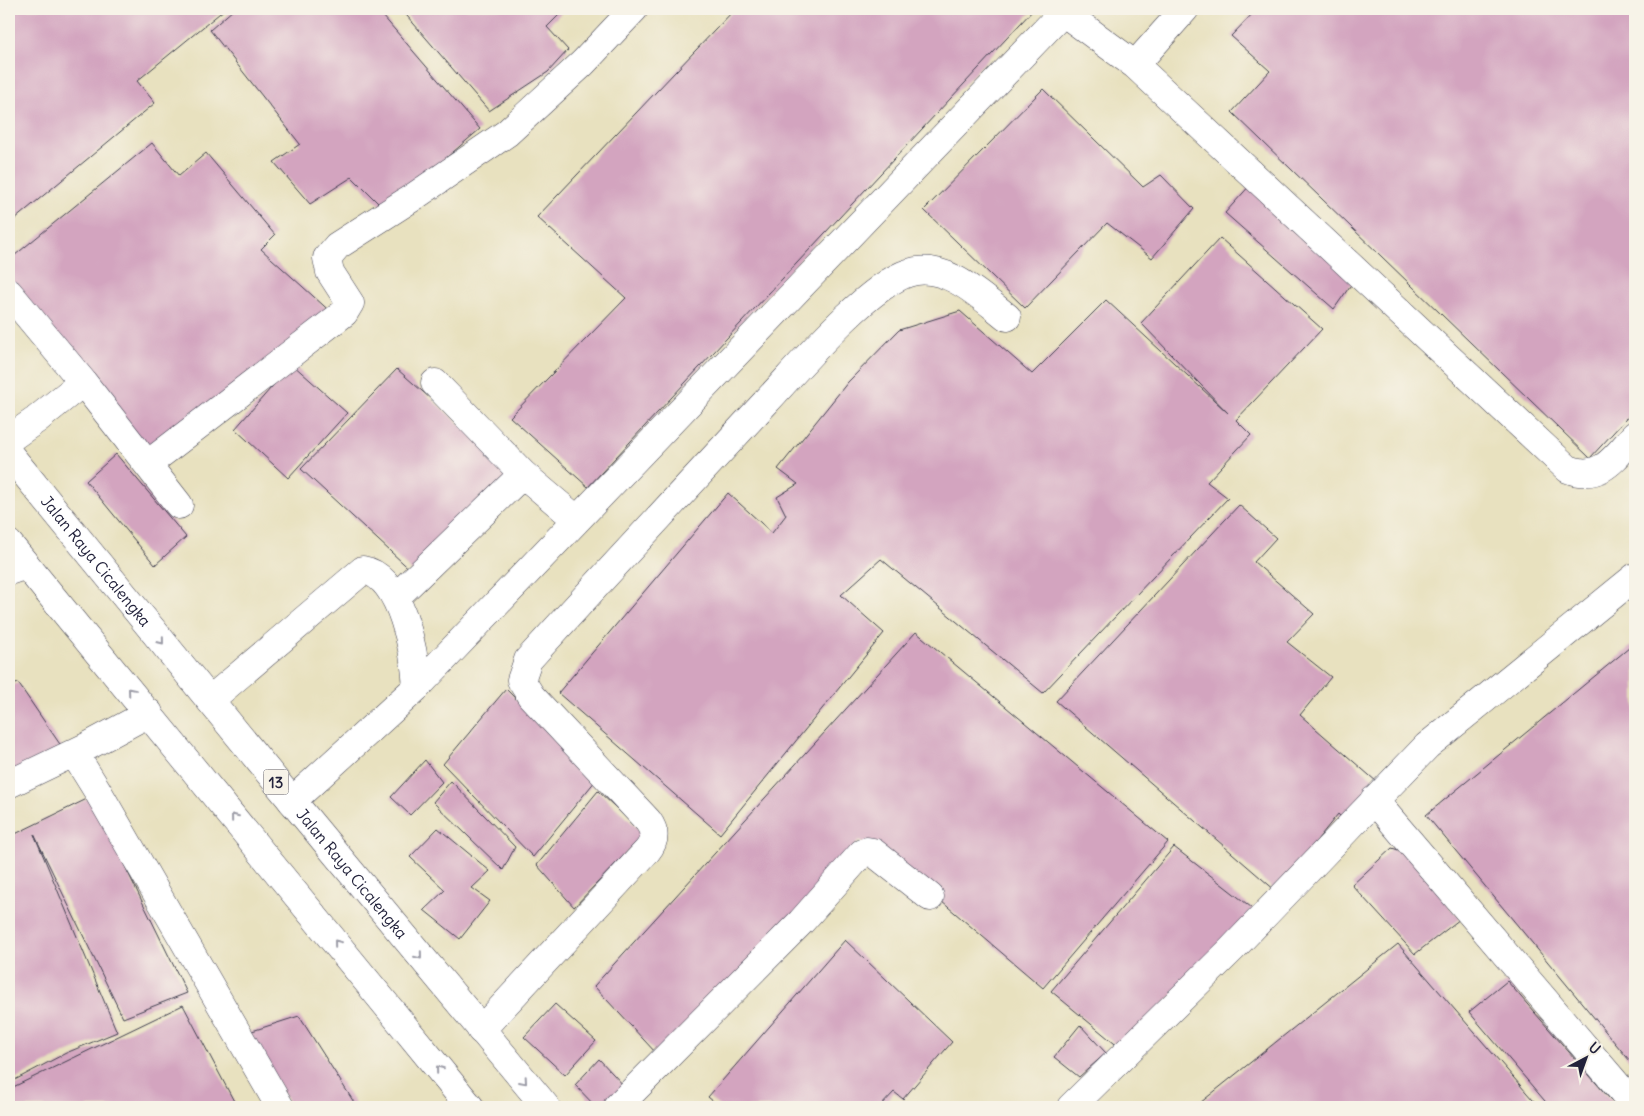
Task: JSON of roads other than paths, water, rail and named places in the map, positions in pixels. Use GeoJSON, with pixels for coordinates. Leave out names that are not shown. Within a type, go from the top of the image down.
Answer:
{"type":"FeatureCollection","features":[{"type":"Feature","properties":{"kind":"main road"},"geometry":{"type":"LineString","coordinates":[[148,464],[344,313],[350,303],[330,272],[327,258],[337,246],[416,196],[507,133],[583,63],[634,9]]}},
{"type":"Feature","properties":{"kind":"main road"},"geometry":{"type":"LineString","coordinates":[[1135,65],[1185,9]]}},
{"type":"Feature","properties":{"kind":"main road"},"geometry":{"type":"LineString","coordinates":[[292,801],[417,688],[576,519],[1065,11],[1135,65],[1568,470],[1580,474],[1595,472],[1606,466],[1635,435]]}},
{"type":"Feature","properties":{"kind":"main road"},"geometry":{"type":"LineString","coordinates":[[481,1030],[647,851],[654,837],[653,828],[648,821],[531,696],[521,680],[528,660],[671,502],[811,354],[848,317],[888,283],[909,273],[932,271],[962,282],[1007,317]]}},
{"type":"Feature","properties":{"kind":"main road"},"geometry":{"type":"LineString","coordinates":[[9,293],[83,382],[180,505]]}},
{"type":"Feature","properties":{"kind":"main road"},"geometry":{"type":"LineString","coordinates":[[9,438],[36,420],[83,382]]}},
{"type":"Feature","properties":{"kind":"main road"},"geometry":{"type":"LineString","coordinates":[[435,383],[523,474],[576,519]]}},
{"type":"Feature","properties":{"kind":"main road","name":"Jalan Raya Cicalengka"},"geometry":{"type":"LineString","coordinates":[[9,454],[292,801],[546,1107]]}},
{"type":"Feature","properties":{"kind":"main road"},"geometry":{"type":"LineString","coordinates":[[396,597],[523,474]]}},
{"type":"Feature","properties":{"kind":"main road"},"geometry":{"type":"LineString","coordinates":[[9,544],[17,568],[149,713],[470,1107]]}},
{"type":"Feature","properties":{"kind":"main road"},"geometry":{"type":"LineString","coordinates":[[210,700],[363,570],[372,572],[396,597],[415,661],[417,688]]}},
{"type":"Feature","properties":{"kind":"main road"},"geometry":{"type":"LineString","coordinates":[[1072,1107],[1232,948],[1427,746],[1635,577]]}},
{"type":"Feature","properties":{"kind":"main road"},"geometry":{"type":"LineString","coordinates":[[9,784],[74,753],[149,713]]}},
{"type":"Feature","properties":{"kind":"main road"},"geometry":{"type":"LineString","coordinates":[[74,753],[280,1107]]}},
{"type":"Feature","properties":{"kind":"main road"},"geometry":{"type":"LineString","coordinates":[[1374,800],[1635,1106]]}},
{"type":"Feature","properties":{"kind":"main road"},"geometry":{"type":"LineString","coordinates":[[617,1107],[801,922],[862,853],[872,852],[930,897]]}}]}
